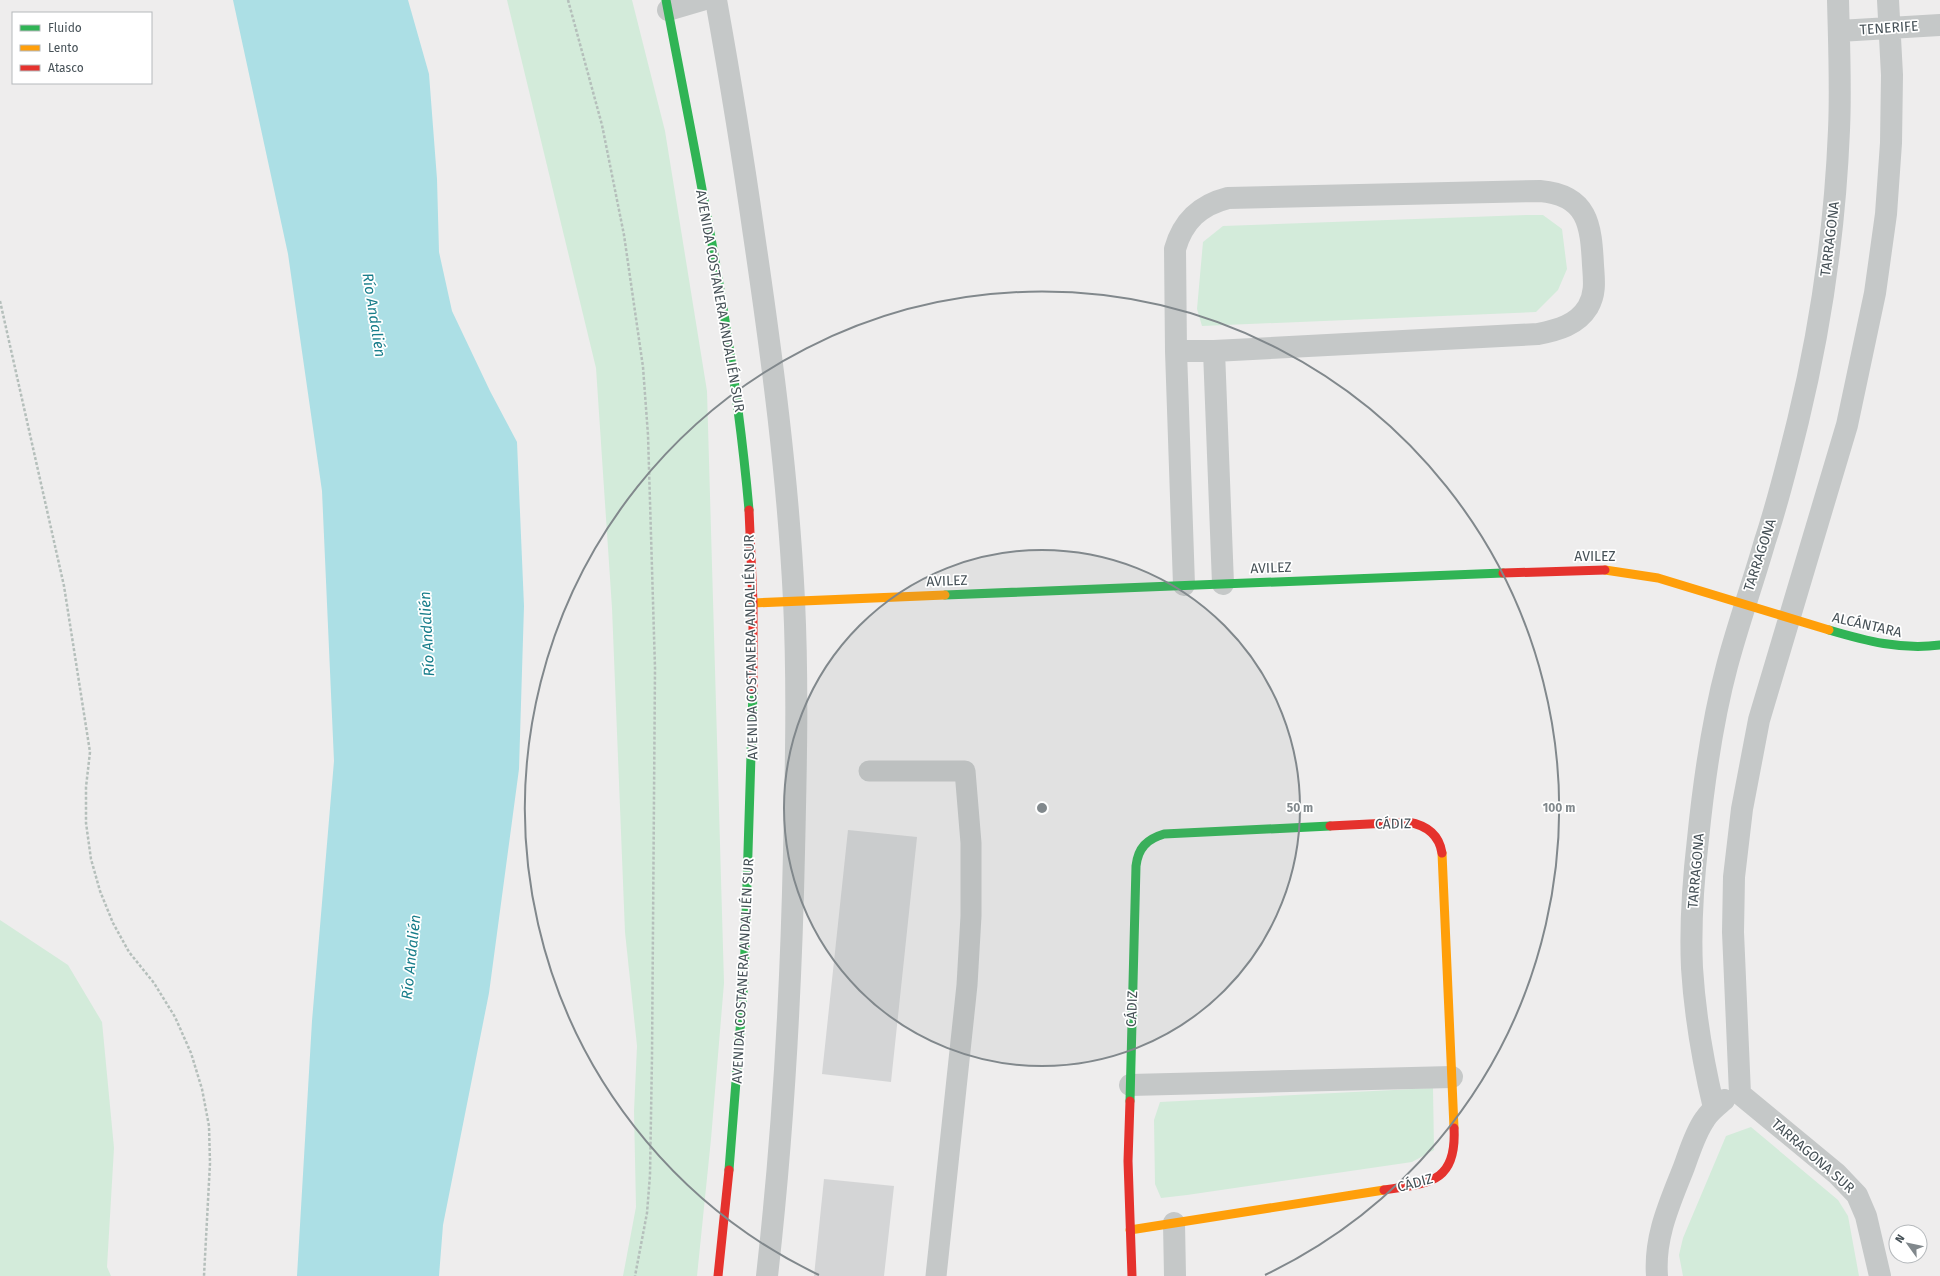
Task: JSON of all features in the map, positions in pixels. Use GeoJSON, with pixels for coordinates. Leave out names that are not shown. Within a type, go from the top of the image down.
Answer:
{"type":"FeatureCollection","features":[{"type":"Feature","properties":{"kind":"street"},"geometry":{"type":"LineString","coordinates":[[667,5],[702,0]]}},
{"type":"Feature","properties":{"kind":"street"},"geometry":{"type":"LineString","coordinates":[[716,0],[739,125],[771,345],[785,473],[794,601],[796,780],[792,943],[783,1107],[767,1276]]}},
{"type":"Feature","properties":{"kind":"street","name":"TARRAGONA"},"geometry":{"type":"LineString","coordinates":[[1714,1108],[1704,1064],[1697,1018],[1692,968],[1692,916],[1702,799],[1712,733],[1726,668],[1744,604],[1765,543],[1783,480],[1799,418],[1814,345],[1826,270],[1835,197],[1839,129],[1838,0]]}},
{"type":"Feature","properties":{"kind":"street"},"geometry":{"type":"LineString","coordinates":[[1658,1276],[1657,1252],[1661,1226],[1696,1134],[1704,1120],[1714,1108],[1726,1099],[1740,1094],[1733,932],[1734,877],[1751,756],[1763,706],[1847,425],[1875,293],[1886,214],[1891,143],[1892,75],[1888,0]]}},
{"type":"Feature","properties":{"kind":"street","name":"AVENIDA COSTANERA ANDALIÉN SUR"},"geometry":{"type":"LineString","coordinates":[[667,5],[727,322],[740,416],[748,501],[754,603],[753,734],[744,980],[734,1111],[718,1276]]}},
{"type":"Feature","properties":{"kind":"street","name":"TENERIFE"},"geometry":{"type":"LineString","coordinates":[[1839,31],[1940,25]]}},
{"type":"Feature","properties":{"kind":"street"},"geometry":{"type":"LineString","coordinates":[[1176,351],[1214,351],[1538,334],[1564,328],[1577,320],[1588,308],[1594,293],[1592,239],[1589,225],[1584,212],[1575,202],[1558,194],[1540,191],[1228,198],[1214,201],[1202,207],[1192,217],[1178,237],[1175,250],[1176,351],[1184,585]]}},
{"type":"Feature","properties":{"kind":"street"},"geometry":{"type":"LineString","coordinates":[[1214,351],[1223,584]]}},
{"type":"Feature","properties":{"kind":"street","name":"AVILEZ"},"geometry":{"type":"LineString","coordinates":[[754,603],[1592,569],[1616,570],[1656,576],[1789,619]]}},
{"type":"Feature","properties":{"kind":"street","name":"ALCÁNTARA"},"geometry":{"type":"LineString","coordinates":[[1789,619],[1877,644],[1902,648],[1926,648],[1940,646]]}},
{"type":"Feature","properties":{"kind":"street","name":"CÁDIZ"},"geometry":{"type":"LineString","coordinates":[[1130,1230],[1430,1182],[1446,1170],[1453,1158],[1455,1145],[1442,851],[1438,839],[1431,830],[1420,824],[1408,822],[1164,834],[1152,836],[1143,844],[1137,854],[1130,1085],[1128,1198],[1132,1276]]}},
{"type":"Feature","properties":{"kind":"street"},"geometry":{"type":"LineString","coordinates":[[1130,1085],[1452,1077]]}},
{"type":"Feature","properties":{"kind":"street","name":"TARRAGONA SUR"},"geometry":{"type":"LineString","coordinates":[[1740,1094],[1842,1179],[1857,1195],[1866,1216],[1880,1276]]}},
{"type":"Feature","properties":{"kind":"street"},"geometry":{"type":"LineString","coordinates":[[1174,1223],[1175,1276]]}},
{"type":"Feature","properties":{"kind":"lane"},"geometry":{"type":"LineString","coordinates":[[868,772],[965,771],[971,843],[971,916],[967,985],[936,1276]]}},
{"type":"Feature","properties":{"kind":"path"},"geometry":{"type":"LineString","coordinates":[[568,0],[602,125],[624,235],[643,368],[648,435],[655,668],[652,1057],[650,1175],[647,1213],[636,1276]]}},
{"type":"Feature","properties":{"kind":"path"},"geometry":{"type":"LineString","coordinates":[[0,301],[64,586],[90,752],[86,787],[86,823],[91,859],[100,891],[113,923],[129,952],[154,983],[175,1017],[191,1053],[202,1089],[208,1126],[210,1163],[204,1276]]}},
{"type":"Feature","properties":{"kind":"green space"},"geometry":{"type":"Polygon","coordinates":[[[507,0],[632,0],[665,131],[707,391],[724,983],[711,1139],[697,1276],[623,1276],[636,1207],[634,1111],[637,1046],[625,932],[612,608],[596,368],[507,0]]]}},
{"type":"Feature","properties":{"kind":"green space"},"geometry":{"type":"Polygon","coordinates":[[[1543,215],[1562,229],[1567,269],[1558,290],[1536,312],[1202,326],[1197,309],[1203,242],[1223,226],[1543,215]]]}},
{"type":"Feature","properties":{"kind":"green space"},"geometry":{"type":"Polygon","coordinates":[[[0,920],[68,965],[102,1022],[114,1148],[107,1267],[111,1276],[0,1276],[0,920]]]}},
{"type":"Feature","properties":{"kind":"green space"},"geometry":{"type":"Polygon","coordinates":[[[1433,1088],[1434,1150],[1412,1162],[1161,1198],[1155,1184],[1154,1120],[1160,1102],[1433,1088]]]}},
{"type":"Feature","properties":{"kind":"green space"},"geometry":{"type":"Polygon","coordinates":[[[1751,1127],[1838,1200],[1848,1216],[1859,1276],[1683,1276],[1679,1255],[1683,1238],[1726,1136],[1751,1127]]]}},
{"type":"Feature","properties":{"kind":"water","name":"Río Andalién"},"geometry":{"type":"Polygon","coordinates":[[[233,0],[408,0],[429,74],[437,179],[439,252],[452,311],[490,391],[517,442],[524,606],[519,769],[489,993],[443,1225],[439,1276],[297,1276],[312,1021],[334,761],[322,491],[288,254],[233,0]]]}},
{"type":"Feature","properties":{"kind":"building"},"geometry":{"type":"Polygon","coordinates":[[[848,830],[917,837],[891,1082],[822,1074],[848,830]]]}},
{"type":"Feature","properties":{"kind":"building"},"geometry":{"type":"Polygon","coordinates":[[[824,1179],[894,1186],[884,1276],[814,1276],[824,1179]]]}},
{"type":"Feature","properties":{"kind":"traffic: fast"},"geometry":{"type":"LineString","coordinates":[[666,0],[725,318],[749,510]]}},
{"type":"Feature","properties":{"kind":"traffic: fast"},"geometry":{"type":"LineString","coordinates":[[945,595],[1503,573]]}},
{"type":"Feature","properties":{"kind":"traffic: fast"},"geometry":{"type":"LineString","coordinates":[[1829,630],[1884,644],[1911,646],[1940,645]]}},
{"type":"Feature","properties":{"kind":"traffic: fast"},"geometry":{"type":"LineString","coordinates":[[729,1170],[744,980],[753,691]]}},
{"type":"Feature","properties":{"kind":"traffic: fast"},"geometry":{"type":"LineString","coordinates":[[1130,1101],[1136,866],[1141,849],[1148,842],[1164,834],[1330,826]]}},
{"type":"Feature","properties":{"kind":"traffic: slow"},"geometry":{"type":"LineString","coordinates":[[1605,570],[1658,578],[1829,630]]}},
{"type":"Feature","properties":{"kind":"traffic: slow"},"geometry":{"type":"LineString","coordinates":[[753,603],[945,595]]}},
{"type":"Feature","properties":{"kind":"traffic: slow"},"geometry":{"type":"LineString","coordinates":[[1442,853],[1454,1128]]}},
{"type":"Feature","properties":{"kind":"traffic: slow"},"geometry":{"type":"LineString","coordinates":[[1130,1230],[1384,1190]]}},
{"type":"Feature","properties":{"kind":"traffic: jam"},"geometry":{"type":"LineString","coordinates":[[749,510],[753,603],[753,691]]}},
{"type":"Feature","properties":{"kind":"traffic: jam"},"geometry":{"type":"LineString","coordinates":[[1503,573],[1605,570]]}},
{"type":"Feature","properties":{"kind":"traffic: jam"},"geometry":{"type":"LineString","coordinates":[[1330,826],[1408,822],[1414,823],[1425,828],[1434,836],[1438,841],[1442,853]]}},
{"type":"Feature","properties":{"kind":"traffic: jam"},"geometry":{"type":"LineString","coordinates":[[1130,1101],[1128,1161],[1132,1276]]}},
{"type":"Feature","properties":{"kind":"traffic: jam"},"geometry":{"type":"LineString","coordinates":[[1384,1190],[1427,1182],[1437,1177],[1445,1170],[1451,1160],[1454,1146],[1454,1128]]}},
{"type":"Feature","properties":{"kind":"traffic: jam"},"geometry":{"type":"LineString","coordinates":[[718,1276],[729,1170]]}}]}
